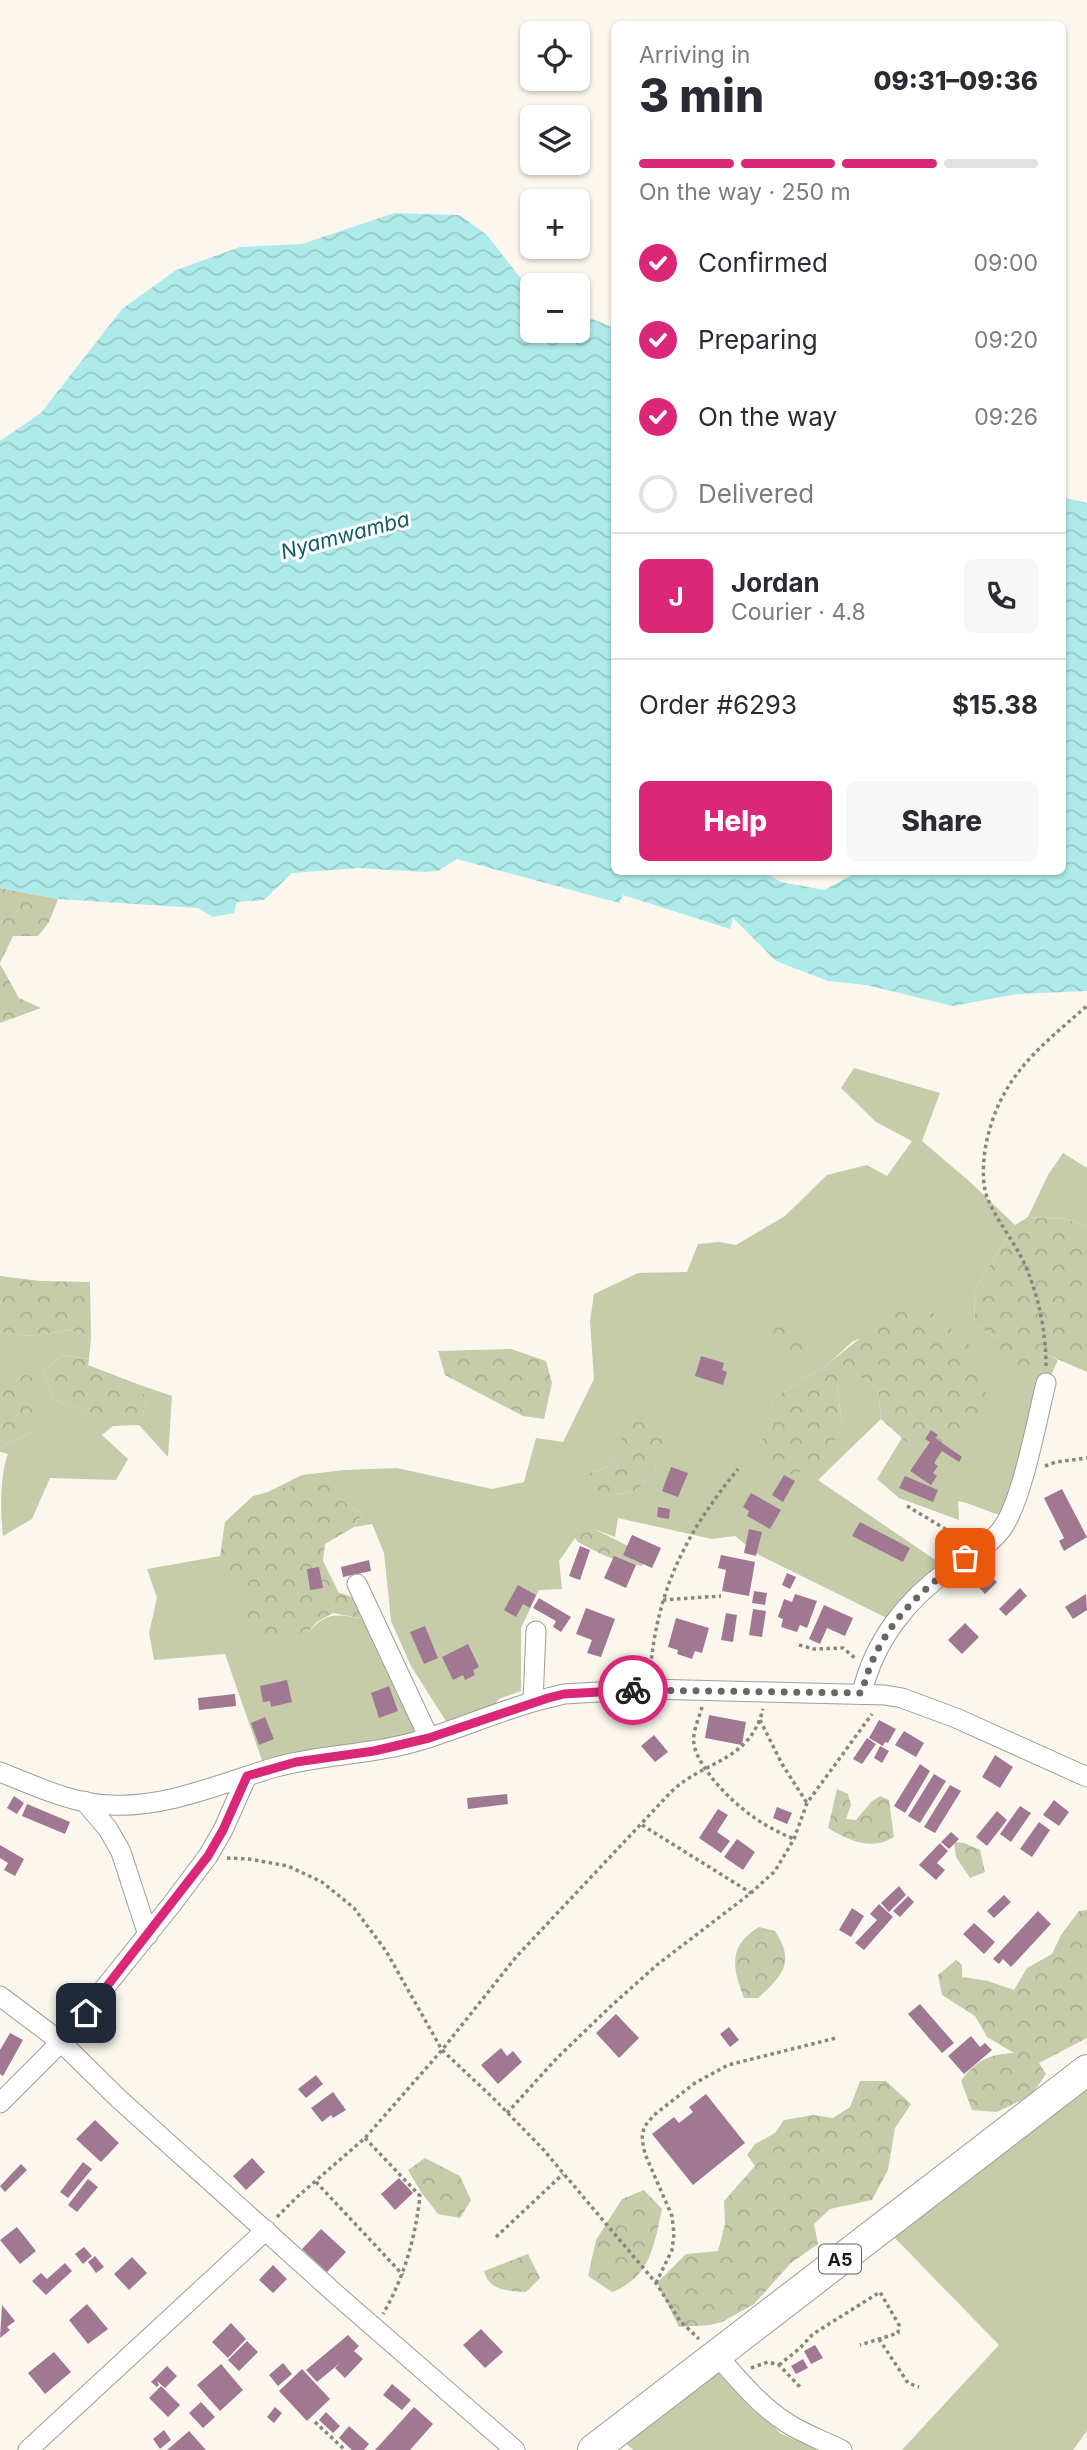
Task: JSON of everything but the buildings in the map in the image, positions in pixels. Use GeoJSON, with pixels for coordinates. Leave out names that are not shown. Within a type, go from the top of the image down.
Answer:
{"type":"FeatureCollection","features":[{"type":"Feature","properties":{"kind":"highway","name":"A5"},"geometry":{"type":"LineString","coordinates":[[593,2450],[725,2364],[1087,2070]]}},
{"type":"Feature","properties":{"kind":"street"},"geometry":{"type":"LineString","coordinates":[[862,1693],[867,1668],[890,1628],[914,1600],[943,1574],[1000,1532],[1012,1509],[1046,1382]]}},
{"type":"Feature","properties":{"kind":"street"},"geometry":{"type":"LineString","coordinates":[[357,1584],[429,1738]]}},
{"type":"Feature","properties":{"kind":"street"},"geometry":{"type":"LineString","coordinates":[[533,1701],[536,1630]]}},
{"type":"Feature","properties":{"kind":"street"},"geometry":{"type":"LineString","coordinates":[[0,1772],[44,1790],[84,1801],[111,1805],[145,1804],[296,1762],[374,1751],[429,1738],[533,1701],[564,1694],[708,1689],[862,1693],[902,1698],[956,1718],[1087,1777]]}},
{"type":"Feature","properties":{"kind":"street"},"geometry":{"type":"LineString","coordinates":[[0,2103],[61,2042],[208,1856],[247,1776]]}},
{"type":"Feature","properties":{"kind":"street"},"geometry":{"type":"LineString","coordinates":[[84,1801],[108,1829],[121,1852],[148,1935]]}},
{"type":"Feature","properties":{"kind":"street"},"geometry":{"type":"LineString","coordinates":[[0,1996],[61,2042],[120,2100],[515,2450]]}},
{"type":"Feature","properties":{"kind":"street"},"geometry":{"type":"LineString","coordinates":[[28,2450],[266,2230]]}},
{"type":"Feature","properties":{"kind":"street"},"geometry":{"type":"LineString","coordinates":[[725,2364],[772,2413],[788,2424],[842,2450]]}},
{"type":"Feature","properties":{"kind":"path"},"geometry":{"type":"LineString","coordinates":[[1046,1382],[1046,1357],[1032,1279],[986,1195],[984,1161],[988,1134],[1002,1094],[1011,1080],[1053,1035],[1087,1006]]}},
{"type":"Feature","properties":{"kind":"path"},"geometry":{"type":"LineString","coordinates":[[1023,1473],[1056,1462],[1087,1458]]}},
{"type":"Feature","properties":{"kind":"path"},"geometry":{"type":"LineString","coordinates":[[649,1689],[651,1661],[663,1600],[681,1550],[717,1495],[738,1469]]}},
{"type":"Feature","properties":{"kind":"path"},"geometry":{"type":"LineString","coordinates":[[907,1506],[962,1539],[971,1540],[1000,1532]]}},
{"type":"Feature","properties":{"kind":"path"},"geometry":{"type":"LineString","coordinates":[[663,1600],[721,1596]]}},
{"type":"Feature","properties":{"kind":"path"},"geometry":{"type":"LineString","coordinates":[[799,1645],[814,1649],[843,1648],[867,1668]]}},
{"type":"Feature","properties":{"kind":"path"},"geometry":{"type":"LineString","coordinates":[[708,1689],[694,1743],[705,1769],[727,1797],[739,1807],[752,1817],[794,1839]]}},
{"type":"Feature","properties":{"kind":"path"},"geometry":{"type":"LineString","coordinates":[[266,2230],[297,2197],[365,2138],[442,2050],[516,1957],[683,1781],[741,1749],[760,1720],[768,1690]]}},
{"type":"Feature","properties":{"kind":"path"},"geometry":{"type":"LineString","coordinates":[[507,2113],[557,2058],[630,1989],[775,1871],[794,1839],[807,1803],[885,1695]]}},
{"type":"Feature","properties":{"kind":"path"},"geometry":{"type":"LineString","coordinates":[[760,1720],[782,1764],[807,1803]]}},
{"type":"Feature","properties":{"kind":"path"},"geometry":{"type":"LineString","coordinates":[[642,1825],[751,1893]]}},
{"type":"Feature","properties":{"kind":"path"},"geometry":{"type":"LineString","coordinates":[[208,1856],[249,1859],[288,1866],[322,1882],[355,1908],[386,1951],[442,2050],[507,2113],[563,2174],[656,2283],[680,2321],[725,2364],[768,2362],[779,2365],[800,2387]]}},
{"type":"Feature","properties":{"kind":"path"},"geometry":{"type":"LineString","coordinates":[[656,2283],[672,2250],[674,2234],[672,2216],[645,2154],[642,2140],[644,2127],[654,2115],[712,2072],[836,2038]]}},
{"type":"Feature","properties":{"kind":"path"},"geometry":{"type":"LineString","coordinates":[[365,2138],[420,2196],[419,2217],[413,2230],[404,2275],[375,2328]]}},
{"type":"Feature","properties":{"kind":"path"},"geometry":{"type":"LineString","coordinates":[[496,2238],[563,2174]]}},
{"type":"Feature","properties":{"kind":"path"},"geometry":{"type":"LineString","coordinates":[[316,2182],[404,2275]]}},
{"type":"Feature","properties":{"kind":"path"},"geometry":{"type":"LineString","coordinates":[[779,2365],[813,2334],[880,2292],[899,2325],[898,2333],[860,2344]]}},
{"type":"Feature","properties":{"kind":"path"},"geometry":{"type":"LineString","coordinates":[[879,2339],[908,2383],[919,2387]]}},
{"type":"Feature","properties":{"kind":"path"},"geometry":{"type":"LineString","coordinates":[[316,2422],[345,2450]]}},
{"type":"Feature","properties":{"kind":"green space"},"geometry":{"type":"Polygon","coordinates":[[[0,888],[58,899],[49,922],[38,936],[13,936],[0,963],[0,888]]]}},
{"type":"Feature","properties":{"kind":"green space"},"geometry":{"type":"Polygon","coordinates":[[[0,964],[19,998],[41,1008],[0,1023],[0,964]]]}},
{"type":"Feature","properties":{"kind":"green space"},"geometry":{"type":"Polygon","coordinates":[[[854,1068],[940,1093],[922,1141],[1015,1225],[974,1291],[975,1324],[997,1339],[1025,1383],[1048,1355],[1058,1360],[1040,1399],[1003,1516],[958,1501],[959,1520],[899,1498],[877,1479],[902,1438],[916,1451],[979,1355],[926,1306],[852,1342],[829,1363],[774,1398],[759,1455],[842,1423],[837,1388],[850,1370],[878,1388],[881,1419],[818,1480],[953,1572],[901,1625],[759,1555],[735,1536],[712,1539],[618,1518],[615,1537],[594,1529],[582,1533],[578,1542],[575,1538],[559,1561],[562,1589],[539,1590],[521,1628],[521,1691],[499,1699],[494,1705],[449,1726],[411,1666],[391,1621],[384,1553],[372,1524],[354,1527],[362,1514],[344,1502],[268,1492],[302,1475],[344,1470],[397,1468],[492,1489],[524,1482],[536,1438],[563,1442],[594,1379],[590,1321],[594,1294],[638,1273],[687,1272],[698,1244],[719,1242],[736,1245],[785,1216],[827,1175],[867,1165],[887,1176],[912,1141],[876,1122],[841,1088],[854,1068]],[[622,1455],[604,1469],[584,1474],[616,1495],[638,1490],[657,1465],[622,1455]]]}},
{"type":"Feature","properties":{"kind":"green space"},"geometry":{"type":"Polygon","coordinates":[[[1063,1153],[1087,1168],[1087,1226],[1065,1219],[1028,1217],[1048,1175],[1063,1153]]]}},
{"type":"Feature","properties":{"kind":"green space"},"geometry":{"type":"Polygon","coordinates":[[[1028,1217],[1065,1219],[1087,1226],[1087,1372],[1048,1355],[1026,1383],[1004,1371],[997,1339],[975,1324],[974,1291],[1015,1225],[1028,1217]]]}},
{"type":"Feature","properties":{"kind":"green space"},"geometry":{"type":"Polygon","coordinates":[[[0,1276],[41,1281],[90,1282],[91,1338],[70,1330],[30,1336],[0,1332],[0,1276]]]}},
{"type":"Feature","properties":{"kind":"green space"},"geometry":{"type":"Polygon","coordinates":[[[926,1306],[980,1355],[988,1402],[957,1444],[916,1451],[881,1419],[878,1388],[851,1371],[837,1388],[842,1423],[825,1464],[785,1476],[758,1455],[774,1398],[829,1363],[894,1311],[926,1306]]]}},
{"type":"Feature","properties":{"kind":"green space"},"geometry":{"type":"Polygon","coordinates":[[[779,1319],[802,1327],[810,1334],[816,1347],[797,1353],[770,1341],[779,1319]]]}},
{"type":"Feature","properties":{"kind":"green space"},"geometry":{"type":"Polygon","coordinates":[[[70,1330],[91,1338],[89,1359],[62,1355],[43,1371],[54,1400],[101,1417],[142,1417],[147,1401],[140,1385],[172,1396],[168,1457],[139,1425],[113,1426],[102,1435],[128,1459],[116,1480],[50,1478],[32,1519],[3,1536],[1,1493],[8,1454],[0,1452],[0,1447],[32,1432],[11,1369],[0,1369],[0,1332],[30,1336],[70,1330]]]}},
{"type":"Feature","properties":{"kind":"green space"},"geometry":{"type":"Polygon","coordinates":[[[511,1349],[546,1361],[552,1383],[544,1419],[523,1416],[445,1375],[438,1351],[511,1349]]]}},
{"type":"Feature","properties":{"kind":"green space"},"geometry":{"type":"Polygon","coordinates":[[[62,1355],[89,1359],[88,1365],[140,1385],[147,1401],[142,1417],[101,1417],[54,1400],[43,1371],[62,1355]]]}},
{"type":"Feature","properties":{"kind":"green space"},"geometry":{"type":"Polygon","coordinates":[[[0,1369],[11,1369],[35,1379],[42,1415],[32,1432],[0,1447],[0,1369]]]}},
{"type":"Feature","properties":{"kind":"green space"},"geometry":{"type":"Polygon","coordinates":[[[648,1416],[665,1442],[657,1465],[638,1490],[616,1495],[584,1493],[584,1474],[604,1469],[622,1455],[621,1419],[648,1416]]]}},
{"type":"Feature","properties":{"kind":"green space"},"geometry":{"type":"Polygon","coordinates":[[[315,1480],[333,1480],[344,1502],[362,1514],[354,1527],[325,1544],[323,1561],[339,1593],[356,1602],[364,1619],[333,1613],[317,1622],[307,1633],[256,1639],[242,1609],[241,1584],[220,1556],[225,1522],[253,1496],[315,1480]]]}},
{"type":"Feature","properties":{"kind":"green space"},"geometry":{"type":"Polygon","coordinates":[[[594,1529],[640,1552],[643,1566],[601,1554],[578,1542],[582,1533],[594,1529]]]}},
{"type":"Feature","properties":{"kind":"green space"},"geometry":{"type":"Polygon","coordinates":[[[220,1556],[242,1584],[242,1609],[307,1633],[321,1621],[333,1616],[364,1619],[421,1735],[265,1769],[225,1654],[154,1660],[149,1633],[157,1598],[147,1569],[220,1556]]]}},
{"type":"Feature","properties":{"kind":"green space"},"geometry":{"type":"Polygon","coordinates":[[[837,1789],[848,1794],[851,1805],[846,1819],[856,1820],[871,1802],[880,1796],[889,1800],[894,1837],[877,1843],[861,1843],[828,1828],[837,1789]]]}},
{"type":"Feature","properties":{"kind":"green space"},"geometry":{"type":"Polygon","coordinates":[[[954,1842],[980,1850],[985,1872],[970,1878],[956,1857],[954,1842]]]}},
{"type":"Feature","properties":{"kind":"green space"},"geometry":{"type":"Polygon","coordinates":[[[1087,1910],[1087,2038],[1039,2063],[1046,2074],[1032,2095],[997,2112],[972,2110],[961,2081],[972,2068],[984,2060],[1014,2053],[987,2037],[975,2016],[942,1995],[938,1975],[956,1960],[962,1965],[962,1977],[988,1981],[1014,1990],[1027,1968],[1052,1954],[1061,1935],[1079,1911],[1087,1910]]]}},
{"type":"Feature","properties":{"kind":"green space"},"geometry":{"type":"Polygon","coordinates":[[[759,1927],[775,1931],[785,1952],[785,1960],[779,1976],[758,1998],[744,1998],[735,1958],[742,1942],[759,1927]]]}},
{"type":"Feature","properties":{"kind":"green space"},"geometry":{"type":"Polygon","coordinates":[[[860,2081],[886,2081],[911,2104],[895,2128],[888,2170],[872,2200],[830,2209],[814,2224],[818,2244],[791,2263],[754,2304],[722,2322],[679,2327],[657,2283],[686,2254],[718,2251],[725,2224],[724,2201],[755,2166],[747,2155],[755,2144],[775,2133],[784,2120],[813,2115],[833,2118],[850,2107],[860,2081]]]}},
{"type":"Feature","properties":{"kind":"green space"},"geometry":{"type":"Polygon","coordinates":[[[1087,2081],[1087,2431],[1073,2450],[902,2450],[999,2345],[891,2234],[1087,2081]]]}},
{"type":"Feature","properties":{"kind":"green space"},"geometry":{"type":"Polygon","coordinates":[[[425,2158],[460,2176],[471,2200],[460,2218],[438,2214],[408,2170],[425,2158]]]}},
{"type":"Feature","properties":{"kind":"green space"},"geometry":{"type":"Polygon","coordinates":[[[644,2190],[662,2209],[653,2247],[643,2269],[635,2278],[612,2292],[588,2276],[596,2240],[622,2199],[644,2190]]]}},
{"type":"Feature","properties":{"kind":"green space"},"geometry":{"type":"Polygon","coordinates":[[[528,2254],[540,2278],[526,2292],[500,2289],[490,2283],[484,2271],[528,2254]]]}},
{"type":"Feature","properties":{"kind":"green space"},"geometry":{"type":"Polygon","coordinates":[[[720,2367],[780,2433],[817,2450],[633,2450],[626,2443],[720,2367]]]}},
{"type":"Feature","properties":{"kind":"water","name":"Nyamwamba"},"geometry":{"type":"Polygon","coordinates":[[[394,213],[459,215],[487,235],[520,277],[520,343],[590,343],[590,318],[611,327],[611,875],[769,875],[781,882],[824,890],[852,875],[1066,875],[1066,498],[1087,503],[1087,991],[1017,994],[953,1006],[866,985],[828,981],[776,961],[733,918],[730,929],[623,895],[619,903],[457,859],[438,871],[358,868],[292,873],[264,900],[237,902],[234,913],[213,917],[198,908],[58,899],[0,888],[0,441],[41,413],[122,309],[176,270],[240,247],[302,244],[394,213]]]}},
{"type":"Feature","properties":{"kind":"way so far"},"geometry":{"type":"LineString","coordinates":[[633,1690],[862,1693],[867,1668],[896,1620],[914,1600],[965,1558]]}},
{"type":"Feature","properties":{"kind":"route"},"geometry":{"type":"LineString","coordinates":[[86,2013],[208,1856],[247,1776],[296,1762],[403,1745],[533,1701],[564,1694],[633,1690]]}}]}
